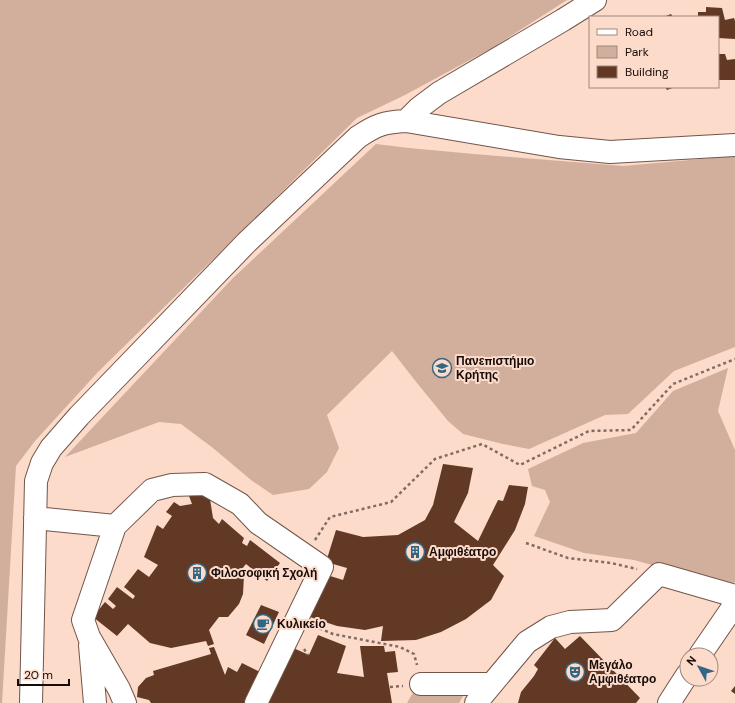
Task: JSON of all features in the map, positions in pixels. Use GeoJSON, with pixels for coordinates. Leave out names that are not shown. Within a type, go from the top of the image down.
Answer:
{"type":"FeatureCollection","features":[{"type":"Feature","properties":{"kind":"street"},"geometry":{"type":"LineString","coordinates":[[406,121],[419,108],[439,93],[594,0]]}},
{"type":"Feature","properties":{"kind":"street"},"geometry":{"type":"LineString","coordinates":[[31,703],[36,481],[42,463],[51,448],[79,416],[247,242],[358,137],[371,128],[384,123],[406,121],[559,147],[610,152],[735,145]]}},
{"type":"Feature","properties":{"kind":"street"},"geometry":{"type":"LineString","coordinates":[[125,703],[119,689],[90,637],[83,620],[116,526],[152,490],[172,485],[205,484],[240,504],[258,523],[322,567],[256,703]]}},
{"type":"Feature","properties":{"kind":"street"},"geometry":{"type":"LineString","coordinates":[[35,518],[116,526]]}},
{"type":"Feature","properties":{"kind":"street"},"geometry":{"type":"LineString","coordinates":[[476,703],[527,642],[550,627],[570,622],[612,620],[659,574],[735,596]]}},
{"type":"Feature","properties":{"kind":"street"},"geometry":{"type":"LineString","coordinates":[[705,647],[735,604]]}},
{"type":"Feature","properties":{"kind":"street"},"geometry":{"type":"LineString","coordinates":[[90,637],[95,703]]}},
{"type":"Feature","properties":{"kind":"street"},"geometry":{"type":"LineString","coordinates":[[421,684],[492,684]]}},
{"type":"Feature","properties":{"kind":"street"},"geometry":{"type":"LineString","coordinates":[[669,703],[679,687]]}},
{"type":"Feature","properties":{"kind":"path"},"geometry":{"type":"LineString","coordinates":[[305,556],[330,517],[391,502],[435,459],[482,444],[520,465],[589,432],[631,430],[673,384],[735,359]]}},
{"type":"Feature","properties":{"kind":"path"},"geometry":{"type":"LineString","coordinates":[[526,543],[568,558],[612,563],[659,574]]}},
{"type":"Feature","properties":{"kind":"path"},"geometry":{"type":"LineString","coordinates":[[296,619],[333,634],[400,647],[414,654],[421,684]]}},
{"type":"Feature","properties":{"kind":"green space"},"geometry":{"type":"Polygon","coordinates":[[[0,0],[567,0],[492,48],[405,95],[357,118],[98,372],[35,441],[16,466],[2,703],[0,703],[0,0]]]}},
{"type":"Feature","properties":{"kind":"green space"},"geometry":{"type":"Polygon","coordinates":[[[376,144],[474,154],[623,166],[735,156],[735,347],[674,371],[628,414],[605,415],[529,449],[463,434],[448,421],[392,351],[327,415],[339,448],[327,472],[309,489],[273,495],[251,480],[213,448],[181,424],[159,422],[65,457],[232,279],[376,144]]]}},
{"type":"Feature","properties":{"kind":"green space"},"geometry":{"type":"Polygon","coordinates":[[[728,368],[718,411],[735,450],[735,582],[728,586],[634,560],[584,553],[534,536],[550,502],[545,490],[532,486],[528,469],[583,443],[636,433],[673,391],[728,368]]]}},
{"type":"Feature","properties":{"kind":"green space"},"geometry":{"type":"Polygon","coordinates":[[[415,689],[467,689],[459,703],[407,703],[415,689]]]}},
{"type":"Feature","properties":{"kind":"building"},"geometry":{"type":"Polygon","coordinates":[[[706,7],[722,8],[725,20],[734,18],[735,39],[719,38],[719,16],[698,16],[698,12],[706,12],[706,7]]]}},
{"type":"Feature","properties":{"kind":"building"},"geometry":{"type":"Polygon","coordinates":[[[719,54],[725,54],[727,60],[735,59],[735,80],[719,80],[719,54]]]}},
{"type":"Feature","properties":{"kind":"building","name":"Αμφιθέατρο"},"geometry":{"type":"Polygon","coordinates":[[[443,464],[473,468],[468,493],[454,522],[478,541],[498,500],[503,501],[509,485],[528,487],[525,504],[515,530],[493,565],[504,576],[491,600],[466,619],[441,632],[416,640],[381,641],[383,626],[365,630],[337,626],[307,616],[327,575],[343,580],[347,568],[326,562],[336,530],[363,537],[398,535],[425,520],[433,505],[443,464]]]}},
{"type":"Feature","properties":{"kind":"building","name":"Φιλοσοφική Σχολή"},"geometry":{"type":"Polygon","coordinates":[[[209,493],[213,518],[219,524],[222,519],[244,538],[242,543],[247,546],[250,540],[280,563],[267,581],[246,564],[241,570],[244,575],[243,594],[239,604],[228,617],[219,617],[209,630],[214,644],[208,646],[206,641],[171,648],[150,643],[128,624],[117,636],[93,617],[105,602],[113,609],[116,606],[108,599],[117,587],[133,599],[135,596],[124,587],[138,569],[149,577],[158,565],[144,557],[157,525],[163,529],[172,516],[166,512],[174,502],[180,506],[192,504],[189,496],[209,493]]]}},
{"type":"Feature","properties":{"kind":"building","name":"Κυλικείο"},"geometry":{"type":"Polygon","coordinates":[[[261,605],[279,612],[264,644],[246,635],[261,605]]]}},
{"type":"Feature","properties":{"kind":"building"},"geometry":{"type":"Polygon","coordinates":[[[318,635],[346,646],[337,673],[364,677],[360,646],[384,646],[385,652],[395,651],[398,672],[387,673],[392,703],[268,703],[291,647],[309,655],[318,635]]]}},
{"type":"Feature","properties":{"kind":"building","name":"Μεγάλο Αμφιθέατρο"},"geometry":{"type":"Polygon","coordinates":[[[580,636],[640,698],[636,703],[518,703],[521,692],[538,669],[534,665],[555,638],[565,649],[580,636]]]}},
{"type":"Feature","properties":{"kind":"building"},"geometry":{"type":"Polygon","coordinates":[[[214,647],[225,675],[228,667],[237,672],[242,663],[260,672],[244,703],[151,703],[149,700],[137,697],[138,687],[146,678],[154,675],[153,671],[211,654],[209,648],[214,647]]]}},
{"type":"Feature","properties":{"kind":"building"},"geometry":{"type":"Polygon","coordinates":[[[735,686],[735,694],[731,691],[735,686]]]}},
{"type":"Feature","properties":{"kind":"place","name":"Πανεπιστήμιο Κρήτης"},"geometry":{"type":"Point","coordinates":[442,368]}},
{"type":"Feature","properties":{"kind":"place","name":"Αμφιθέατρο"},"geometry":{"type":"Point","coordinates":[415,552]}},
{"type":"Feature","properties":{"kind":"place","name":"Φιλοσοφική Σχολή"},"geometry":{"type":"Point","coordinates":[197,573]}},
{"type":"Feature","properties":{"kind":"place","name":"Κυλικείο"},"geometry":{"type":"Point","coordinates":[263,624]}},
{"type":"Feature","properties":{"kind":"place","name":"Μεγάλο Αμφιθέατρο"},"geometry":{"type":"Point","coordinates":[575,672]}}]}
